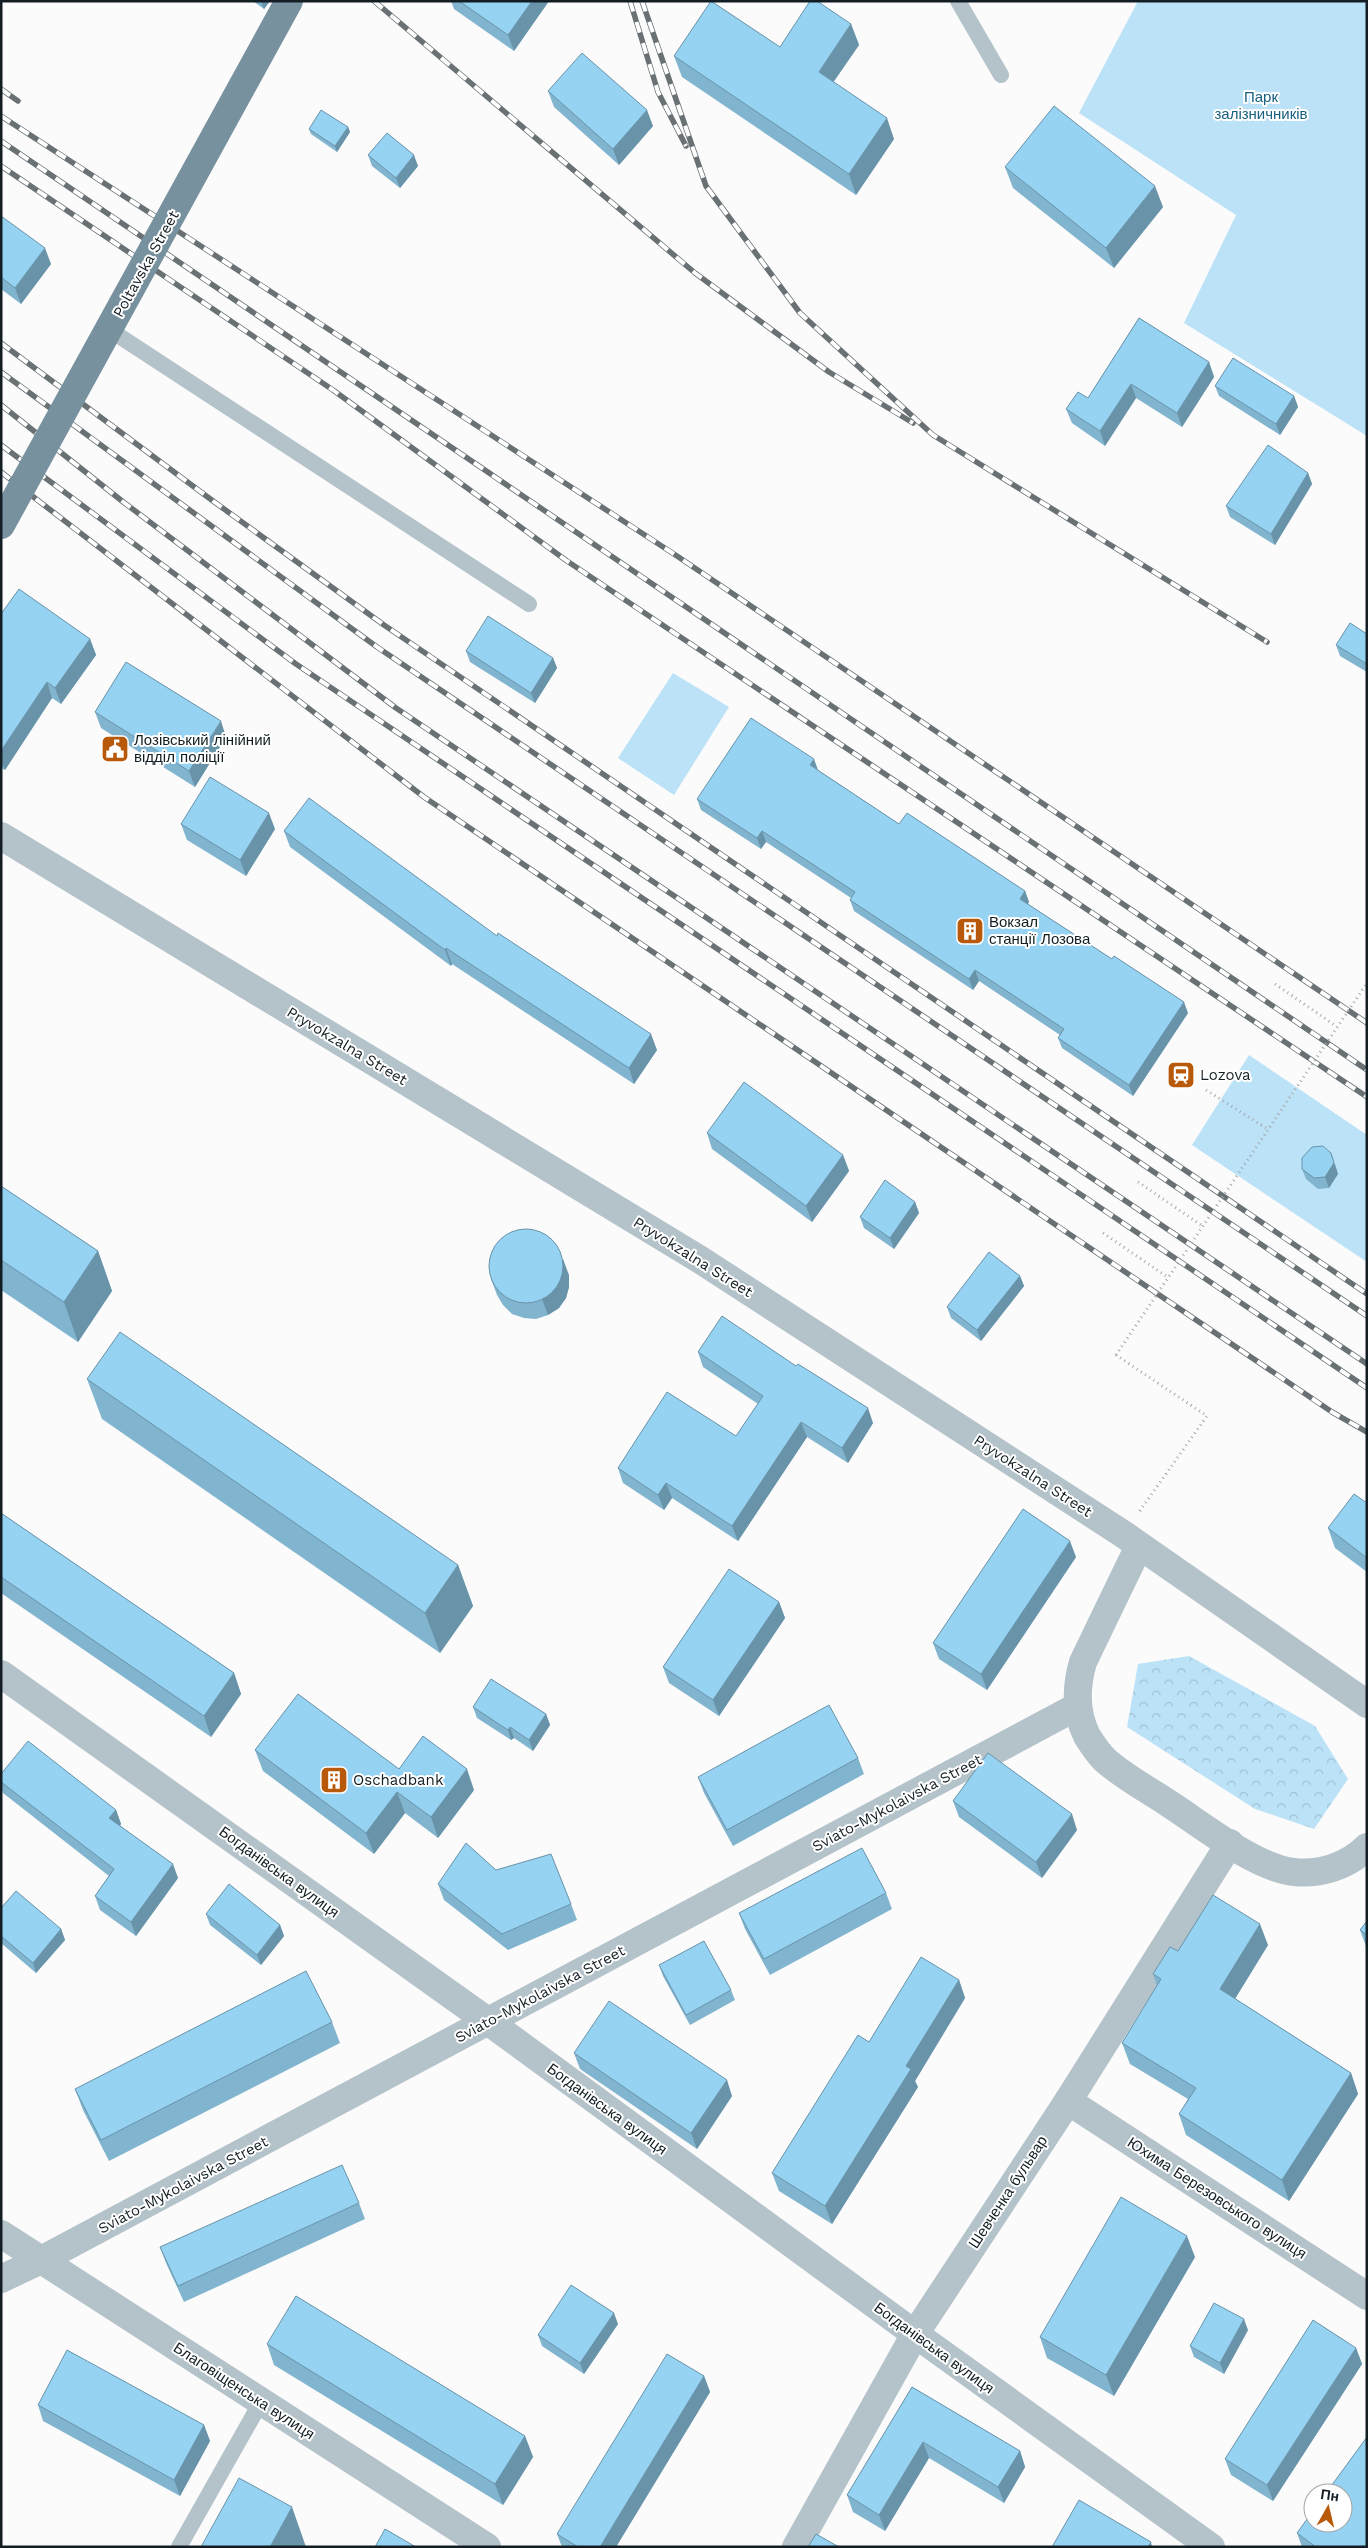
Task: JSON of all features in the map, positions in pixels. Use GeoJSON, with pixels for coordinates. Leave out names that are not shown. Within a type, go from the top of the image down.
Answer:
{"type":"FeatureCollection","features":[{"type":"Feature","properties":{"kind":"main road","name":"Poltavska Street"},"geometry":{"type":"LineString","coordinates":[[1,525],[110,330],[289,1]]}},
{"type":"Feature","properties":{"kind":"street","name":"Pryvokzalna Street"},"geometry":{"type":"LineString","coordinates":[[1,836],[699,1259],[1131,1540],[1367,1704]]}},
{"type":"Feature","properties":{"kind":"street"},"geometry":{"type":"LineString","coordinates":[[1131,1540],[1078,1676],[1078,1706],[1087,1735],[1104,1759],[1230,1843],[1265,1864],[1294,1872],[1324,1870],[1338,1866],[1367,1847]]}},
{"type":"Feature","properties":{"kind":"street","name":"Богданівська вулиця"},"geometry":{"type":"LineString","coordinates":[[1,1674],[489,2022],[915,2334],[1211,2547]]}},
{"type":"Feature","properties":{"kind":"street","name":"Sviato-Mykolaivska Street"},"geometry":{"type":"LineString","coordinates":[[1,2279],[489,2022],[1078,1706]]}},
{"type":"Feature","properties":{"kind":"street","name":"Шевченка бульвар"},"geometry":{"type":"LineString","coordinates":[[796,2547],[915,2334],[1068,2101],[1230,1843]]}},
{"type":"Feature","properties":{"kind":"street","name":"Юхима Березовського вулиця"},"geometry":{"type":"LineString","coordinates":[[1068,2101],[1367,2296]]}},
{"type":"Feature","properties":{"kind":"street","name":"Благовіщенська вулиця"},"geometry":{"type":"LineString","coordinates":[[1,2234],[487,2547]]}},
{"type":"Feature","properties":{"kind":"lane"},"geometry":{"type":"LineString","coordinates":[[958,1],[1001,74]]}},
{"type":"Feature","properties":{"kind":"lane"},"geometry":{"type":"LineString","coordinates":[[110,330],[529,604]]}},
{"type":"Feature","properties":{"kind":"lane"},"geometry":{"type":"LineString","coordinates":[[179,2547],[261,2402]]}},
{"type":"Feature","properties":{"kind":"path"},"geometry":{"type":"LineString","coordinates":[[1131,1540],[1207,1416],[1116,1355],[1269,1130],[1336,1026],[1367,983]]}},
{"type":"Feature","properties":{"kind":"path"},"geometry":{"type":"LineString","coordinates":[[1274,984],[1336,1026]]}},
{"type":"Feature","properties":{"kind":"path"},"geometry":{"type":"LineString","coordinates":[[1206,1090],[1269,1130]]}},
{"type":"Feature","properties":{"kind":"path"},"geometry":{"type":"LineString","coordinates":[[1138,1182],[1204,1227]]}},
{"type":"Feature","properties":{"kind":"path"},"geometry":{"type":"LineString","coordinates":[[1103,1233],[1169,1278]]}},
{"type":"Feature","properties":{"kind":"green space","name":"Парк залізничників"},"geometry":{"type":"Polygon","coordinates":[[[1138,1],[1367,1],[1367,436],[1184,323],[1236,215],[1079,113],[1138,1]]]}},
{"type":"Feature","properties":{"kind":"green space"},"geometry":{"type":"Polygon","coordinates":[[[673,673],[729,707],[674,795],[618,758],[673,673]]]}},
{"type":"Feature","properties":{"kind":"green space"},"geometry":{"type":"Polygon","coordinates":[[[1249,1055],[1367,1135],[1367,1262],[1192,1145],[1249,1055]]]}},
{"type":"Feature","properties":{"kind":"green space"},"geometry":{"type":"Polygon","coordinates":[[[1189,1656],[1315,1726],[1348,1779],[1314,1829],[1255,1809],[1127,1727],[1138,1664],[1189,1656]]]}},
{"type":"Feature","properties":{"kind":"building"},"geometry":{"type":"Polygon","coordinates":[[[459,1],[532,1],[508,35],[459,1]]]}},
{"type":"Feature","properties":{"kind":"building"},"geometry":{"type":"Polygon","coordinates":[[[711,1],[780,47],[810,1],[817,1],[851,24],[819,72],[887,118],[849,174],[674,56],[711,1]]]}},
{"type":"Feature","properties":{"kind":"building"},"geometry":{"type":"Polygon","coordinates":[[[582,53],[647,110],[613,149],[548,91],[582,53]]]}},
{"type":"Feature","properties":{"kind":"building"},"geometry":{"type":"Polygon","coordinates":[[[1054,106],[1155,186],[1106,248],[1005,167],[1054,106]]]}},
{"type":"Feature","properties":{"kind":"building"},"geometry":{"type":"Polygon","coordinates":[[[321,110],[348,127],[335,146],[309,129],[321,110]]]}},
{"type":"Feature","properties":{"kind":"building"},"geometry":{"type":"Polygon","coordinates":[[[387,133],[414,155],[396,178],[368,155],[387,133]]]}},
{"type":"Feature","properties":{"kind":"building"},"geometry":{"type":"Polygon","coordinates":[[[1,216],[45,248],[15,288],[1,277],[1,216]]]}},
{"type":"Feature","properties":{"kind":"building"},"geometry":{"type":"Polygon","coordinates":[[[1139,318],[1209,362],[1177,413],[1131,384],[1100,431],[1066,409],[1078,392],[1088,398],[1139,318]]]}},
{"type":"Feature","properties":{"kind":"building"},"geometry":{"type":"Polygon","coordinates":[[[1233,358],[1294,396],[1276,424],[1215,386],[1233,358]]]}},
{"type":"Feature","properties":{"kind":"building"},"geometry":{"type":"Polygon","coordinates":[[[1268,445],[1308,473],[1271,534],[1226,506],[1268,445]]]}},
{"type":"Feature","properties":{"kind":"building"},"geometry":{"type":"Polygon","coordinates":[[[19,589],[90,639],[55,688],[47,682],[1,751],[1,614],[19,589]]]}},
{"type":"Feature","properties":{"kind":"building"},"geometry":{"type":"Polygon","coordinates":[[[488,616],[553,658],[531,693],[466,651],[488,616]]]}},
{"type":"Feature","properties":{"kind":"building"},"geometry":{"type":"Polygon","coordinates":[[[1350,623],[1367,634],[1367,664],[1336,645],[1350,623]]]}},
{"type":"Feature","properties":{"kind":"building"},"geometry":{"type":"Polygon","coordinates":[[[126,662],[221,721],[189,771],[95,712],[126,662]]]}},
{"type":"Feature","properties":{"kind":"building","name":"Вокзал станції Лозова"},"geometry":{"type":"Polygon","coordinates":[[[751,718],[814,759],[810,765],[899,824],[907,813],[1025,891],[1020,899],[1112,959],[1114,956],[1184,1002],[1129,1085],[1058,1038],[1064,1029],[975,970],[969,979],[850,900],[855,892],[762,831],[757,838],[697,799],[751,718]]]}},
{"type":"Feature","properties":{"kind":"building"},"geometry":{"type":"Polygon","coordinates":[[[210,777],[269,813],[240,860],[181,824],[210,777]]]}},
{"type":"Feature","properties":{"kind":"building"},"geometry":{"type":"Polygon","coordinates":[[[309,798],[497,936],[498,933],[651,1034],[629,1068],[446,948],[445,950],[284,831],[309,798]]]}},
{"type":"Feature","properties":{"kind":"building"},"geometry":{"type":"Polygon","coordinates":[[[744,1082],[843,1155],[806,1206],[707,1133],[744,1082]]]}},
{"type":"Feature","properties":{"kind":"building"},"geometry":{"type":"Polygon","coordinates":[[[1323,1146],[1331,1153],[1334,1163],[1325,1177],[1314,1178],[1302,1169],[1302,1158],[1312,1147],[1323,1146]]]}},
{"type":"Feature","properties":{"kind":"building"},"geometry":{"type":"Polygon","coordinates":[[[885,1180],[915,1202],[890,1238],[860,1217],[885,1180]]]}},
{"type":"Feature","properties":{"kind":"building"},"geometry":{"type":"Polygon","coordinates":[[[1,1186],[98,1251],[64,1302],[1,1260],[1,1186]]]}},
{"type":"Feature","properties":{"kind":"building"},"geometry":{"type":"Polygon","coordinates":[[[526,1229],[540,1232],[552,1240],[560,1252],[563,1266],[560,1280],[552,1292],[540,1300],[526,1303],[512,1300],[500,1292],[492,1280],[489,1266],[492,1252],[500,1240],[512,1232],[526,1229]]]}},
{"type":"Feature","properties":{"kind":"building"},"geometry":{"type":"Polygon","coordinates":[[[989,1252],[1020,1276],[977,1330],[947,1307],[989,1252]]]}},
{"type":"Feature","properties":{"kind":"building"},"geometry":{"type":"Polygon","coordinates":[[[722,1316],[796,1366],[798,1364],[868,1408],[842,1448],[801,1422],[732,1526],[666,1483],[658,1495],[618,1468],[667,1392],[736,1436],[763,1396],[698,1352],[722,1316]]]}},
{"type":"Feature","properties":{"kind":"building"},"geometry":{"type":"Polygon","coordinates":[[[120,1332],[458,1565],[425,1613],[87,1379],[120,1332]]]}},
{"type":"Feature","properties":{"kind":"building"},"geometry":{"type":"Polygon","coordinates":[[[1354,1494],[1367,1503],[1367,1558],[1328,1528],[1354,1494]]]}},
{"type":"Feature","properties":{"kind":"building"},"geometry":{"type":"Polygon","coordinates":[[[1023,1509],[1070,1541],[981,1674],[933,1643],[1023,1509]]]}},
{"type":"Feature","properties":{"kind":"building"},"geometry":{"type":"Polygon","coordinates":[[[1,1513],[234,1673],[204,1716],[1,1577],[1,1513]]]}},
{"type":"Feature","properties":{"kind":"building"},"geometry":{"type":"Polygon","coordinates":[[[729,1569],[779,1602],[713,1700],[663,1667],[729,1569]]]}},
{"type":"Feature","properties":{"kind":"building"},"geometry":{"type":"Polygon","coordinates":[[[491,1679],[546,1714],[529,1740],[510,1727],[508,1730],[473,1707],[491,1679]]]}},
{"type":"Feature","properties":{"kind":"building","name":"Oschadbank"},"geometry":{"type":"Polygon","coordinates":[[[298,1694],[399,1769],[423,1736],[467,1769],[431,1817],[397,1792],[366,1833],[255,1750],[298,1694]]]}},
{"type":"Feature","properties":{"kind":"building"},"geometry":{"type":"Polygon","coordinates":[[[829,1705],[858,1758],[727,1830],[698,1777],[829,1705]]]}},
{"type":"Feature","properties":{"kind":"building"},"geometry":{"type":"Polygon","coordinates":[[[28,1741],[116,1810],[109,1818],[173,1864],[131,1922],[95,1896],[114,1869],[1,1782],[1,1774],[28,1741]]]}},
{"type":"Feature","properties":{"kind":"building"},"geometry":{"type":"Polygon","coordinates":[[[988,1753],[1072,1814],[1036,1862],[953,1801],[988,1753]]]}},
{"type":"Feature","properties":{"kind":"building"},"geometry":{"type":"Polygon","coordinates":[[[466,1843],[496,1870],[551,1854],[571,1904],[502,1934],[438,1884],[466,1843]]]}},
{"type":"Feature","properties":{"kind":"building"},"geometry":{"type":"Polygon","coordinates":[[[862,1848],[886,1893],[764,1959],[739,1913],[862,1848]]]}},
{"type":"Feature","properties":{"kind":"building"},"geometry":{"type":"Polygon","coordinates":[[[229,1884],[280,1925],[257,1955],[206,1914],[229,1884]]]}},
{"type":"Feature","properties":{"kind":"building"},"geometry":{"type":"Polygon","coordinates":[[[16,1891],[61,1929],[33,1963],[1,1936],[1,1908],[16,1891]]]}},
{"type":"Feature","properties":{"kind":"building"},"geometry":{"type":"Polygon","coordinates":[[[1213,1895],[1260,1924],[1220,1989],[1351,2073],[1282,2180],[1179,2114],[1196,2088],[1122,2043],[1161,1979],[1153,1974],[1170,1947],[1178,1951],[1213,1895]]]}},
{"type":"Feature","properties":{"kind":"building"},"geometry":{"type":"Polygon","coordinates":[[[1367,1921],[1367,1935],[1360,1930],[1367,1921]]]}},
{"type":"Feature","properties":{"kind":"building"},"geometry":{"type":"Polygon","coordinates":[[[704,1941],[731,1990],[686,2015],[659,1965],[704,1941]]]}},
{"type":"Feature","properties":{"kind":"building"},"geometry":{"type":"Polygon","coordinates":[[[921,1957],[959,1980],[906,2066],[911,2069],[825,2206],[772,2173],[858,2035],[869,2042],[921,1957]]]}},
{"type":"Feature","properties":{"kind":"building"},"geometry":{"type":"Polygon","coordinates":[[[306,1971],[332,2022],[101,2140],[75,2089],[306,1971]]]}},
{"type":"Feature","properties":{"kind":"building"},"geometry":{"type":"Polygon","coordinates":[[[609,2001],[727,2080],[691,2133],[574,2053],[609,2001]]]}},
{"type":"Feature","properties":{"kind":"building"},"geometry":{"type":"Polygon","coordinates":[[[342,2165],[359,2203],[178,2286],[160,2247],[342,2165]]]}},
{"type":"Feature","properties":{"kind":"building"},"geometry":{"type":"Polygon","coordinates":[[[1121,2197],[1187,2236],[1106,2375],[1040,2337],[1121,2197]]]}},
{"type":"Feature","properties":{"kind":"building"},"geometry":{"type":"Polygon","coordinates":[[[571,2285],[614,2313],[580,2363],[538,2335],[571,2285]]]}},
{"type":"Feature","properties":{"kind":"building"},"geometry":{"type":"Polygon","coordinates":[[[296,2296],[525,2436],[495,2484],[267,2344],[296,2296]]]}},
{"type":"Feature","properties":{"kind":"building"},"geometry":{"type":"Polygon","coordinates":[[[1214,2303],[1244,2319],[1220,2363],[1190,2346],[1214,2303]]]}},
{"type":"Feature","properties":{"kind":"building"},"geometry":{"type":"Polygon","coordinates":[[[1313,2320],[1356,2348],[1267,2485],[1225,2459],[1313,2320]]]}},
{"type":"Feature","properties":{"kind":"building"},"geometry":{"type":"Polygon","coordinates":[[[67,2350],[204,2425],[174,2480],[38,2405],[67,2350]]]}},
{"type":"Feature","properties":{"kind":"building"},"geometry":{"type":"Polygon","coordinates":[[[667,2354],[704,2376],[600,2547],[578,2547],[557,2534],[667,2354]]]}},
{"type":"Feature","properties":{"kind":"building"},"geometry":{"type":"Polygon","coordinates":[[[912,2387],[1020,2451],[998,2487],[923,2442],[879,2515],[847,2495],[912,2387]]]}},
{"type":"Feature","properties":{"kind":"building"},"geometry":{"type":"Polygon","coordinates":[[[1367,2437],[1367,2547],[1316,2547],[1297,2533],[1303,2525],[1303,2533],[1353,2533],[1353,2483],[1333,2483],[1367,2437]]]}},
{"type":"Feature","properties":{"kind":"building"},"geometry":{"type":"Polygon","coordinates":[[[239,2478],[292,2507],[270,2547],[201,2547],[239,2478]]]}},
{"type":"Feature","properties":{"kind":"building"},"geometry":{"type":"Polygon","coordinates":[[[1079,2500],[1151,2542],[1148,2547],[1052,2547],[1079,2500]]]}},
{"type":"Feature","properties":{"kind":"building"},"geometry":{"type":"Polygon","coordinates":[[[385,2529],[416,2547],[375,2547],[385,2529]]]}},
{"type":"Feature","properties":{"kind":"building"},"geometry":{"type":"Polygon","coordinates":[[[816,2534],[839,2547],[808,2547],[816,2534]]]}},
{"type":"Feature","properties":{"kind":"railway"},"geometry":{"type":"LineString","coordinates":[[374,1],[695,273],[829,372],[913,423]]}},
{"type":"Feature","properties":{"kind":"railway"},"geometry":{"type":"LineString","coordinates":[[630,1],[658,92],[686,146]]}},
{"type":"Feature","properties":{"kind":"railway"},"geometry":{"type":"LineString","coordinates":[[642,1],[706,186],[800,313],[933,435],[1267,642]]}},
{"type":"Feature","properties":{"kind":"railway"},"geometry":{"type":"LineString","coordinates":[[1,89],[18,101]]}},
{"type":"Feature","properties":{"kind":"railway"},"geometry":{"type":"LineString","coordinates":[[1,116],[677,556],[1367,1023]]}},
{"type":"Feature","properties":{"kind":"railway"},"geometry":{"type":"LineString","coordinates":[[1,141],[1367,1070]]}},
{"type":"Feature","properties":{"kind":"railway"},"geometry":{"type":"LineString","coordinates":[[1,166],[333,390],[567,561],[1367,1097]]}},
{"type":"Feature","properties":{"kind":"railway"},"geometry":{"type":"LineString","coordinates":[[1,343],[213,501],[384,625],[1367,1294]]}},
{"type":"Feature","properties":{"kind":"railway"},"geometry":{"type":"LineString","coordinates":[[1,372],[377,647],[1367,1316]]}},
{"type":"Feature","properties":{"kind":"railway"},"geometry":{"type":"LineString","coordinates":[[1,405],[122,501],[396,708],[1367,1364]]}},
{"type":"Feature","properties":{"kind":"railway"},"geometry":{"type":"LineString","coordinates":[[1,445],[296,664],[1367,1388]]}},
{"type":"Feature","properties":{"kind":"railway"},"geometry":{"type":"LineString","coordinates":[[1,472],[424,797],[1332,1412],[1367,1432]]}},
{"type":"Feature","properties":{"kind":"place","name":"Лозівський лінійний відділ поліції"},"geometry":{"type":"Point","coordinates":[115,749]}},
{"type":"Feature","properties":{"kind":"place","name":"Вокзал станції Лозова"},"geometry":{"type":"Point","coordinates":[970,931]}},
{"type":"Feature","properties":{"kind":"place","name":"Lozova"},"geometry":{"type":"Point","coordinates":[1181,1075]}},
{"type":"Feature","properties":{"kind":"place","name":"Oschadbank"},"geometry":{"type":"Point","coordinates":[334,1780]}}]}
